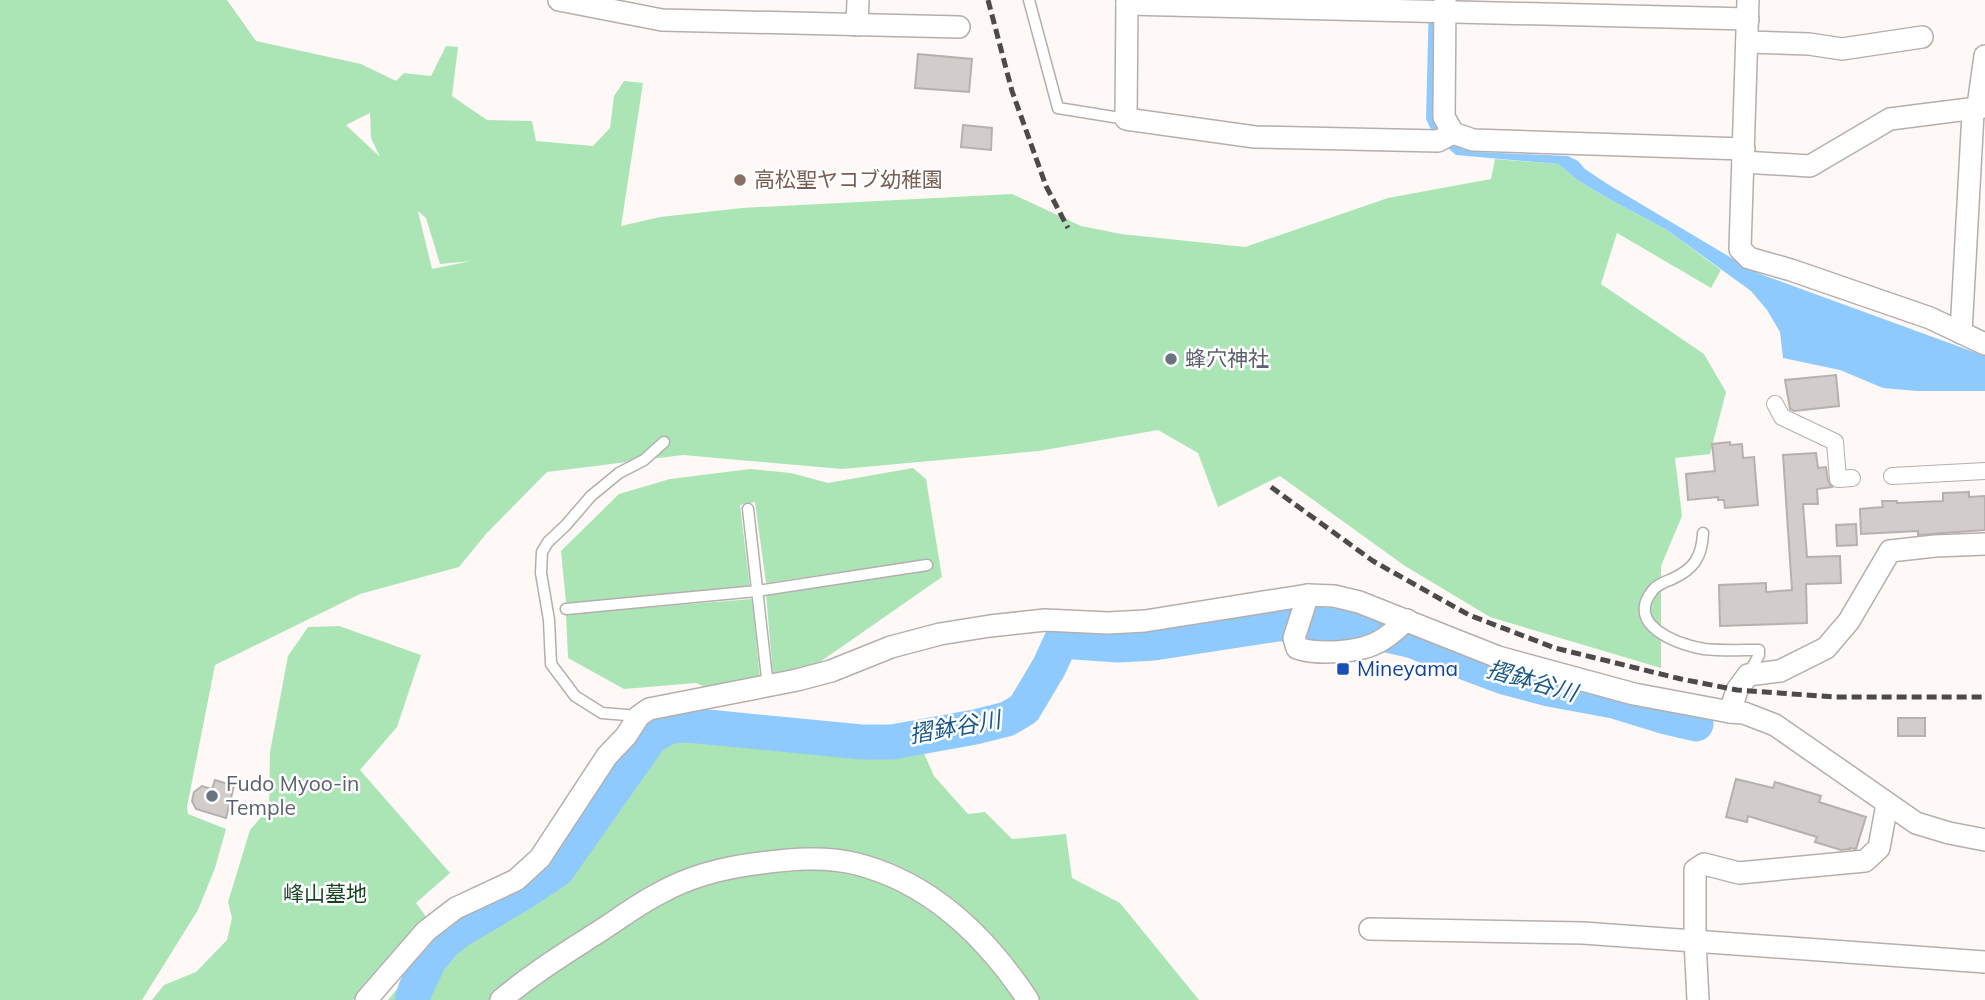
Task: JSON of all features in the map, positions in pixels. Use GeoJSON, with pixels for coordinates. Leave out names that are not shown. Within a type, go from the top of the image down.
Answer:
{"type":"FeatureCollection","features":[{"type":"Feature","properties":{"kind":"street"},"geometry":{"type":"LineString","coordinates":[[559,0],[662,20],[709,10],[857,25],[959,27]]}},
{"type":"Feature","properties":{"kind":"street"},"geometry":{"type":"LineString","coordinates":[[857,25],[858,0]]}},
{"type":"Feature","properties":{"kind":"street"},"geometry":{"type":"LineString","coordinates":[[1981,107],[1891,119],[1810,166],[1743,156],[1473,140],[1447,136],[1255,138],[1126,119],[1127,2],[1440,8],[1748,9],[1747,42],[1743,156],[1740,249],[1749,258],[1930,318],[1985,344]]}},
{"type":"Feature","properties":{"kind":"street"},"geometry":{"type":"LineString","coordinates":[[1440,8],[1447,136]]}},
{"type":"Feature","properties":{"kind":"street"},"geometry":{"type":"LineString","coordinates":[[1747,42],[1810,44],[1842,49],[1922,37]]}},
{"type":"Feature","properties":{"kind":"street"},"geometry":{"type":"LineString","coordinates":[[1961,333],[1975,245],[1973,113],[1981,107],[1985,56]]}},
{"type":"Feature","properties":{"kind":"street"},"geometry":{"type":"LineString","coordinates":[[1775,404],[1782,417],[1835,442],[1838,479],[1852,478]]}},
{"type":"Feature","properties":{"kind":"street"},"geometry":{"type":"LineString","coordinates":[[1892,476],[1985,471]]}},
{"type":"Feature","properties":{"kind":"street"},"geometry":{"type":"LineString","coordinates":[[1730,712],[1737,690],[1748,675],[1780,671],[1826,649],[1849,621],[1890,551],[1985,544]]}},
{"type":"Feature","properties":{"kind":"street"},"geometry":{"type":"LineString","coordinates":[[366,1000],[426,931],[456,908],[516,880],[540,858],[607,756],[626,736],[639,716],[649,709],[768,687],[831,671],[891,647],[940,634],[1045,620],[1108,623],[1145,621],[1308,595],[1334,596],[1359,602],[1498,657],[1634,694],[1744,713],[1774,725],[1916,823],[1985,840]]}},
{"type":"Feature","properties":{"kind":"street"},"geometry":{"type":"LineString","coordinates":[[1308,595],[1294,638],[1297,648],[1310,653],[1364,648],[1380,641],[1407,620]]}},
{"type":"Feature","properties":{"kind":"street"},"geometry":{"type":"LineString","coordinates":[[1698,1000],[1695,870],[1704,864],[1739,873],[1865,861],[1879,848],[1887,804]]}},
{"type":"Feature","properties":{"kind":"street"},"geometry":{"type":"LineString","coordinates":[[500,1000],[538,971],[661,892],[705,874],[791,859],[855,863],[920,890],[960,919],[990,948],[1028,1000]]}},
{"type":"Feature","properties":{"kind":"street"},"geometry":{"type":"LineString","coordinates":[[1370,929],[1583,933],[1985,962]]}},
{"type":"Feature","properties":{"kind":"lane"},"geometry":{"type":"LineString","coordinates":[[1028,0],[1058,108],[1126,119]]}},
{"type":"Feature","properties":{"kind":"lane"},"geometry":{"type":"LineString","coordinates":[[639,716],[602,713],[575,696],[551,664],[549,620],[541,573],[542,552],[591,496],[619,473],[644,460],[664,442]]}},
{"type":"Feature","properties":{"kind":"lane"},"geometry":{"type":"LineString","coordinates":[[748,509],[768,687]]}},
{"type":"Feature","properties":{"kind":"lane"},"geometry":{"type":"LineString","coordinates":[[1703,533],[1702,552],[1697,560],[1651,593],[1646,602],[1647,620],[1652,628],[1670,639],[1704,649],[1759,650],[1759,656],[1748,675]]}},
{"type":"Feature","properties":{"kind":"lane"},"geometry":{"type":"LineString","coordinates":[[566,609],[757,592],[927,565]]}},
{"type":"Feature","properties":{"kind":"green space"},"geometry":{"type":"Polygon","coordinates":[[[0,0],[227,0],[256,41],[361,64],[396,81],[404,73],[431,76],[446,46],[458,47],[452,96],[487,120],[532,121],[536,141],[593,146],[610,128],[614,96],[624,81],[643,83],[621,226],[660,217],[742,208],[1012,194],[1081,226],[1121,234],[1245,247],[1388,198],[1491,179],[1495,159],[1558,164],[1579,181],[1667,230],[1721,270],[1711,288],[1617,233],[1601,284],[1704,354],[1726,392],[1710,454],[1675,458],[1682,516],[1661,566],[1661,668],[1490,617],[1405,566],[1280,476],[1218,507],[1198,453],[1158,430],[1039,451],[842,469],[683,455],[547,472],[486,534],[459,567],[360,594],[215,665],[187,807],[188,814],[226,829],[215,868],[198,910],[142,1000],[0,1000],[0,0]],[[370,113],[346,125],[380,157],[371,138],[370,113]],[[418,211],[432,269],[471,261],[440,264],[426,218],[418,211]]]}},
{"type":"Feature","properties":{"kind":"green space"},"geometry":{"type":"Polygon","coordinates":[[[913,468],[926,479],[942,577],[817,664],[773,675],[766,594],[931,570],[930,559],[766,583],[755,502],[740,505],[750,587],[566,603],[561,551],[619,494],[670,479],[750,469],[791,473],[828,483],[913,468]]]}},
{"type":"Feature","properties":{"kind":"green space"},"geometry":{"type":"Polygon","coordinates":[[[752,599],[760,679],[708,688],[696,683],[624,689],[568,658],[566,614],[752,599]]]}},
{"type":"Feature","properties":{"kind":"green space","name":"峰山墓地"},"geometry":{"type":"Polygon","coordinates":[[[339,626],[421,655],[397,727],[360,770],[450,873],[416,903],[427,918],[353,1000],[152,1000],[164,985],[196,972],[227,940],[232,918],[228,902],[250,830],[269,808],[270,752],[288,656],[308,627],[339,626]]]}},
{"type":"Feature","properties":{"kind":"green space"},"geometry":{"type":"Polygon","coordinates":[[[678,717],[874,735],[922,749],[934,776],[968,814],[985,812],[1012,839],[1066,834],[1072,878],[1120,903],[1199,1000],[388,1000],[448,927],[511,897],[555,868],[622,759],[656,726],[678,717]]]}},
{"type":"Feature","properties":{"kind":"water"},"geometry":{"type":"Polygon","coordinates":[[[1429,0],[1439,0],[1453,142],[1463,149],[1477,152],[1568,156],[1609,185],[1755,272],[1985,356],[1985,391],[1883,388],[1840,370],[1783,358],[1780,332],[1751,291],[1667,230],[1579,181],[1558,164],[1456,155],[1434,136],[1426,119],[1429,0]]]}},
{"type":"Feature","properties":{"kind":"building"},"geometry":{"type":"Polygon","coordinates":[[[918,54],[972,59],[969,92],[915,88],[918,54]]]}},
{"type":"Feature","properties":{"kind":"building"},"geometry":{"type":"Polygon","coordinates":[[[963,125],[992,128],[991,150],[961,147],[963,125]]]}},
{"type":"Feature","properties":{"kind":"building"},"geometry":{"type":"Polygon","coordinates":[[[1836,375],[1839,406],[1794,411],[1790,409],[1785,380],[1836,375]]]}},
{"type":"Feature","properties":{"kind":"building"},"geometry":{"type":"Polygon","coordinates":[[[1730,442],[1730,445],[1742,444],[1743,458],[1754,457],[1758,505],[1725,508],[1724,500],[1718,500],[1718,497],[1688,500],[1686,474],[1715,471],[1712,444],[1730,442]]]}},
{"type":"Feature","properties":{"kind":"building"},"geometry":{"type":"Polygon","coordinates":[[[1816,453],[1818,468],[1826,467],[1828,481],[1832,487],[1817,489],[1818,504],[1803,504],[1807,557],[1840,556],[1841,583],[1806,584],[1807,623],[1720,626],[1719,585],[1766,583],[1766,592],[1792,590],[1783,455],[1816,453]]]}},
{"type":"Feature","properties":{"kind":"building"},"geometry":{"type":"Polygon","coordinates":[[[1969,492],[1969,497],[1985,496],[1985,530],[1918,535],[1918,531],[1861,534],[1860,509],[1883,507],[1882,501],[1943,501],[1943,493],[1969,492]]]}},
{"type":"Feature","properties":{"kind":"building"},"geometry":{"type":"Polygon","coordinates":[[[1856,524],[1857,545],[1837,546],[1836,525],[1856,524]]]}},
{"type":"Feature","properties":{"kind":"building"},"geometry":{"type":"Polygon","coordinates":[[[1898,718],[1925,718],[1925,736],[1898,736],[1898,718]]]}},
{"type":"Feature","properties":{"kind":"building"},"geometry":{"type":"Polygon","coordinates":[[[1736,779],[1773,788],[1775,782],[1821,796],[1819,802],[1866,817],[1856,849],[1841,850],[1815,842],[1817,837],[1748,816],[1747,822],[1726,817],[1736,779]]]}},
{"type":"Feature","properties":{"kind":"building"},"geometry":{"type":"Polygon","coordinates":[[[215,780],[234,786],[226,818],[196,809],[192,801],[194,792],[202,786],[212,789],[215,780]]]}},
{"type":"Feature","properties":{"kind":"waterway","name":"摺鉢谷川"},"geometry":{"type":"LineString","coordinates":[[412,1000],[429,961],[444,942],[557,870],[650,738],[659,732],[672,726],[688,725],[861,742],[892,742],[975,727],[1007,719],[1024,709],[1061,641],[1118,645],[1154,643],[1278,624],[1312,623],[1364,630],[1413,641],[1504,677],[1549,689],[1614,701],[1696,724]]}},
{"type":"Feature","properties":{"kind":"railway"},"geometry":{"type":"LineString","coordinates":[[988,0],[1012,91],[1046,186],[1068,228]]}},
{"type":"Feature","properties":{"kind":"railway"},"geometry":{"type":"LineString","coordinates":[[1271,487],[1373,561],[1469,615],[1555,648],[1737,690],[1835,697],[1985,697]]}},
{"type":"Feature","properties":{"kind":"place","name":"高松聖ヤコブ幼稚園"},"geometry":{"type":"Point","coordinates":[740,180]}},
{"type":"Feature","properties":{"kind":"place","name":"蜂穴神社"},"geometry":{"type":"Point","coordinates":[1171,359]}},
{"type":"Feature","properties":{"kind":"place","name":"Mineyama"},"geometry":{"type":"Point","coordinates":[1343,669]}},
{"type":"Feature","properties":{"kind":"place","name":"Fudo Myoo-in Temple"},"geometry":{"type":"Point","coordinates":[212,796]}}]}
